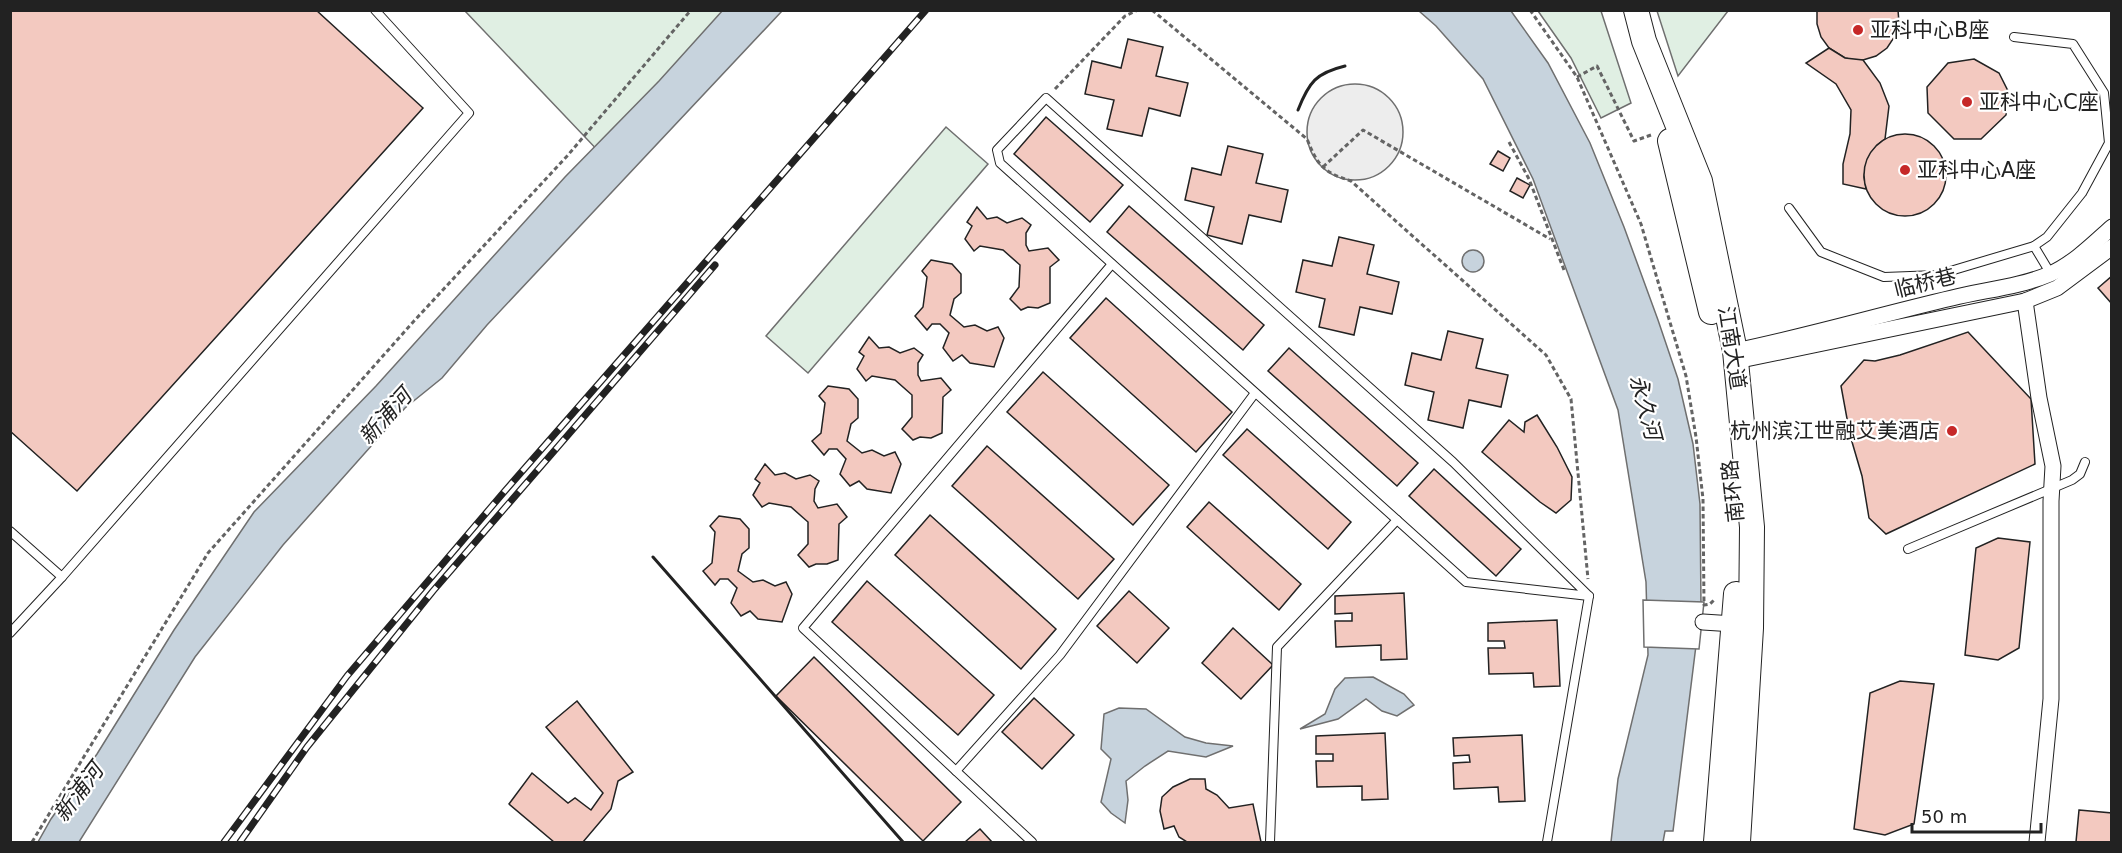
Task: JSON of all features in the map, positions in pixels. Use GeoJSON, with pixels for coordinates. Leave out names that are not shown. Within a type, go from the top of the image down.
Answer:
{"type":"FeatureCollection","features":[{"type":"Feature","properties":{"kind":"main road","name":"江南大道"},"geometry":{"type":"LineString","coordinates":[[1636,10],[1644,41],[1700,181],[1735,356],[1752,527],[1751,628],[1738,843]]}},
{"type":"Feature","properties":{"kind":"main road","name":"南环路"},"geometry":{"type":"LineString","coordinates":[[1644,41],[1683,192],[1718,345],[1737,530],[1734,624],[1716,843]]}},
{"type":"Feature","properties":{"kind":"street","name":"临桥巷"},"geometry":{"type":"LineString","coordinates":[[1735,356],[1781,341],[1953,298],[2023,283],[2054,281],[2112,228]]}},
{"type":"Feature","properties":{"kind":"street","name":"临桥巷"},"geometry":{"type":"LineString","coordinates":[[1735,356],[2025,301],[2112,247]]}},
{"type":"Feature","properties":{"kind":"street"},"geometry":{"type":"LineString","coordinates":[[2025,301],[2039,398],[2053,466],[2050,699],[2037,843]]}},
{"type":"Feature","properties":{"kind":"street"},"geometry":{"type":"LineString","coordinates":[[1703,622],[1734,624]]}},
{"type":"Feature","properties":{"kind":"lane"},"geometry":{"type":"LineString","coordinates":[[10,633],[62,577],[470,113],[375,10]]}},
{"type":"Feature","properties":{"kind":"lane"},"geometry":{"type":"LineString","coordinates":[[1789,208],[1821,252],[1884,277],[1936,275],[2034,246],[2047,237],[2082,193],[2109,143],[2104,93],[2073,44],[2014,37]]}},
{"type":"Feature","properties":{"kind":"lane"},"geometry":{"type":"LineString","coordinates":[[1046,98],[1453,462],[1589,596],[1466,582],[1000,163],[997,150],[1046,98]]}},
{"type":"Feature","properties":{"kind":"lane"},"geometry":{"type":"LineString","coordinates":[[2034,246],[2054,281]]}},
{"type":"Feature","properties":{"kind":"lane"},"geometry":{"type":"LineString","coordinates":[[1032,843],[803,628],[1112,264]]}},
{"type":"Feature","properties":{"kind":"lane"},"geometry":{"type":"LineString","coordinates":[[956,771],[1060,655],[1255,393]]}},
{"type":"Feature","properties":{"kind":"lane"},"geometry":{"type":"LineString","coordinates":[[1908,549],[2080,474],[2085,462]]}},
{"type":"Feature","properties":{"kind":"lane"},"geometry":{"type":"LineString","coordinates":[[1270,843],[1277,647],[1397,520]]}},
{"type":"Feature","properties":{"kind":"lane"},"geometry":{"type":"LineString","coordinates":[[10,531],[62,577]]}},
{"type":"Feature","properties":{"kind":"lane"},"geometry":{"type":"LineString","coordinates":[[1547,843],[1589,596]]}},
{"type":"Feature","properties":{"kind":"path"},"geometry":{"type":"LineString","coordinates":[[32,843],[208,553],[414,321],[568,155],[691,10]]}},
{"type":"Feature","properties":{"kind":"path"},"geometry":{"type":"LineString","coordinates":[[1046,98],[1125,16],[1138,10]]}},
{"type":"Feature","properties":{"kind":"path"},"geometry":{"type":"LineString","coordinates":[[1152,10],[1307,139],[1315,159],[1332,175],[1351,181],[1546,355],[1570,399],[1589,596]]}},
{"type":"Feature","properties":{"kind":"path"},"geometry":{"type":"LineString","coordinates":[[1530,10],[1577,77],[1641,224],[1686,376],[1703,499],[1704,605]]}},
{"type":"Feature","properties":{"kind":"path"},"geometry":{"type":"LineString","coordinates":[[1577,77],[1597,66],[1634,141]]}},
{"type":"Feature","properties":{"kind":"path"},"geometry":{"type":"LineString","coordinates":[[1323,167],[1363,130],[1550,239]]}},
{"type":"Feature","properties":{"kind":"path"},"geometry":{"type":"LineString","coordinates":[[1509,142],[1529,179],[1550,239],[1564,270]]}},
{"type":"Feature","properties":{"kind":"green space"},"geometry":{"type":"Polygon","coordinates":[[[1657,10],[1728,11],[1678,76],[1657,10]]]}},
{"type":"Feature","properties":{"kind":"green space"},"geometry":{"type":"Polygon","coordinates":[[[465,11],[733,11],[603,156],[465,11]]]}},
{"type":"Feature","properties":{"kind":"green space"},"geometry":{"type":"Polygon","coordinates":[[[1538,11],[1601,11],[1631,103],[1601,118],[1571,58],[1538,11]]]}},
{"type":"Feature","properties":{"kind":"green space"},"geometry":{"type":"Polygon","coordinates":[[[946,127],[988,164],[808,373],[766,336],[946,127]]]}},
{"type":"Feature","properties":{"kind":"shaded area"},"geometry":{"type":"Polygon","coordinates":[[[1355,84],[1373,88],[1389,98],[1399,114],[1403,132],[1399,150],[1389,166],[1373,176],[1355,180],[1337,176],[1321,166],[1311,150],[1307,132],[1311,114],[1321,98],[1337,88],[1355,84]]]}},
{"type":"Feature","properties":{"kind":"water","name":"新浦河"},"geometry":{"type":"Polygon","coordinates":[[[723,10],[782,11],[487,325],[442,378],[405,408],[283,545],[195,657],[79,842],[38,842],[51,819],[97,754],[174,630],[254,512],[376,386],[565,177],[659,81],[723,10]]]}},
{"type":"Feature","properties":{"kind":"water","name":"永久河"},"geometry":{"type":"Polygon","coordinates":[[[1419,11],[1511,11],[1548,63],[1590,143],[1624,227],[1678,379],[1693,444],[1700,504],[1701,605],[1673,831],[1665,831],[1663,842],[1611,842],[1618,779],[1648,655],[1646,582],[1618,410],[1533,179],[1483,79],[1436,26],[1419,11]]]}},
{"type":"Feature","properties":{"kind":"water"},"geometry":{"type":"Polygon","coordinates":[[[1469,250],[1477,250],[1484,257],[1484,265],[1477,272],[1469,272],[1462,265],[1462,257],[1469,250]]]}},
{"type":"Feature","properties":{"kind":"water"},"geometry":{"type":"Polygon","coordinates":[[[1373,677],[1404,694],[1414,705],[1397,716],[1382,711],[1366,699],[1338,719],[1300,729],[1325,714],[1335,689],[1345,678],[1373,677]]]}},
{"type":"Feature","properties":{"kind":"water"},"geometry":{"type":"Polygon","coordinates":[[[1119,708],[1146,709],[1185,737],[1206,743],[1233,746],[1206,757],[1168,751],[1145,766],[1126,781],[1128,800],[1125,823],[1101,802],[1111,759],[1101,749],[1104,714],[1119,708]]]}},
{"type":"Feature","properties":{"kind":"pier"},"geometry":{"type":"Polygon","coordinates":[[[1643,600],[1704,602],[1699,649],[1644,647],[1643,600]]]}},
{"type":"Feature","properties":{"kind":"building"},"geometry":{"type":"Polygon","coordinates":[[[10,10],[316,10],[423,108],[77,491],[10,431],[10,10]]]}},
{"type":"Feature","properties":{"kind":"building","name":"亚科中心B座"},"geometry":{"type":"Polygon","coordinates":[[[1817,10],[1898,10],[1899,23],[1895,36],[1887,48],[1876,56],[1854,60],[1845,58],[1829,48],[1821,37],[1817,24],[1817,10]]]}},
{"type":"Feature","properties":{"kind":"building"},"geometry":{"type":"Polygon","coordinates":[[[1128,39],[1163,47],[1156,76],[1188,83],[1180,116],[1149,108],[1142,136],[1107,129],[1114,100],[1085,94],[1092,61],[1121,68],[1128,39]]]}},
{"type":"Feature","properties":{"kind":"building"},"geometry":{"type":"Polygon","coordinates":[[[1829,48],[1845,58],[1863,60],[1880,83],[1889,106],[1885,139],[1877,145],[1866,164],[1864,177],[1866,189],[1843,184],[1843,164],[1850,134],[1851,110],[1836,84],[1806,63],[1829,48]]]}},
{"type":"Feature","properties":{"kind":"building","name":"亚科中心C座"},"geometry":{"type":"Polygon","coordinates":[[[1974,59],[1999,73],[2008,91],[2006,115],[1981,139],[1954,139],[1928,113],[1927,87],[1948,63],[1974,59]]]}},
{"type":"Feature","properties":{"kind":"building"},"geometry":{"type":"Polygon","coordinates":[[[1046,117],[1123,185],[1090,222],[1014,154],[1046,117]]]}},
{"type":"Feature","properties":{"kind":"building","name":"亚科中心A座"},"geometry":{"type":"Polygon","coordinates":[[[1905,134],[1921,137],[1934,146],[1943,159],[1946,175],[1943,191],[1934,204],[1921,213],[1905,216],[1889,213],[1876,204],[1867,191],[1864,175],[1867,159],[1876,146],[1889,137],[1905,134]]]}},
{"type":"Feature","properties":{"kind":"building"},"geometry":{"type":"Polygon","coordinates":[[[1228,146],[1263,154],[1256,183],[1288,190],[1281,222],[1249,215],[1242,244],[1207,235],[1214,207],[1185,200],[1192,168],[1221,175],[1228,146]]]}},
{"type":"Feature","properties":{"kind":"building"},"geometry":{"type":"Polygon","coordinates":[[[1498,151],[1510,158],[1503,171],[1490,164],[1498,151]]]}},
{"type":"Feature","properties":{"kind":"building"},"geometry":{"type":"Polygon","coordinates":[[[1517,178],[1530,185],[1523,198],[1510,191],[1517,178]]]}},
{"type":"Feature","properties":{"kind":"building"},"geometry":{"type":"Polygon","coordinates":[[[1129,206],[1264,325],[1243,350],[1107,232],[1129,206]]]}},
{"type":"Feature","properties":{"kind":"building"},"geometry":{"type":"Polygon","coordinates":[[[977,207],[987,219],[997,217],[1007,223],[1022,218],[1031,225],[1026,233],[1026,245],[1029,251],[1048,248],[1059,260],[1050,267],[1050,303],[1038,308],[1028,307],[1021,310],[1010,299],[1019,287],[1020,265],[1003,250],[980,246],[974,251],[965,239],[972,226],[967,222],[977,207]]]}},
{"type":"Feature","properties":{"kind":"building"},"geometry":{"type":"Polygon","coordinates":[[[1339,237],[1374,245],[1367,274],[1399,282],[1392,314],[1360,307],[1354,335],[1319,327],[1325,299],[1296,292],[1303,260],[1332,266],[1339,237]]]}},
{"type":"Feature","properties":{"kind":"building"},"geometry":{"type":"Polygon","coordinates":[[[931,260],[952,264],[961,274],[961,293],[954,299],[950,315],[964,327],[975,325],[987,331],[998,327],[1004,338],[994,367],[970,363],[962,355],[953,361],[943,348],[949,333],[940,324],[932,324],[927,330],[915,316],[923,307],[927,277],[922,271],[931,260]]]}},
{"type":"Feature","properties":{"kind":"building"},"geometry":{"type":"Polygon","coordinates":[[[2112,276],[2112,304],[2098,288],[2112,276]]]}},
{"type":"Feature","properties":{"kind":"building"},"geometry":{"type":"Polygon","coordinates":[[[1106,298],[1232,412],[1196,452],[1070,338],[1106,298]]]}},
{"type":"Feature","properties":{"kind":"building"},"geometry":{"type":"Polygon","coordinates":[[[1448,331],[1483,339],[1476,368],[1508,375],[1501,407],[1469,400],[1463,428],[1428,420],[1434,392],[1405,385],[1412,353],[1441,360],[1448,331]]]}},
{"type":"Feature","properties":{"kind":"building"},"geometry":{"type":"Polygon","coordinates":[[[1968,332],[2031,399],[2035,464],[1886,534],[1869,518],[1862,476],[1850,435],[1841,386],[1864,360],[1875,361],[1900,355],[1968,332]]]}},
{"type":"Feature","properties":{"kind":"building"},"geometry":{"type":"Polygon","coordinates":[[[869,337],[879,348],[889,347],[900,353],[914,348],[923,355],[918,363],[918,375],[921,381],[941,378],[951,390],[943,397],[942,433],[931,438],[920,437],[913,440],[902,429],[912,417],[912,395],[895,380],[872,376],[866,381],[857,369],[864,356],[859,352],[869,337]]]}},
{"type":"Feature","properties":{"kind":"building"},"geometry":{"type":"Polygon","coordinates":[[[1289,348],[1418,463],[1397,486],[1268,371],[1289,348]]]}},
{"type":"Feature","properties":{"kind":"building"},"geometry":{"type":"Polygon","coordinates":[[[1043,372],[1169,485],[1133,525],[1007,412],[1043,372]]]}},
{"type":"Feature","properties":{"kind":"building"},"geometry":{"type":"Polygon","coordinates":[[[828,386],[849,389],[858,399],[858,418],[851,424],[847,441],[862,453],[872,450],[884,456],[895,452],[901,464],[891,493],[867,489],[859,481],[850,486],[840,474],[846,459],[837,449],[829,449],[824,455],[812,441],[821,433],[825,403],[819,396],[828,386]]]}},
{"type":"Feature","properties":{"kind":"building"},"geometry":{"type":"Polygon","coordinates":[[[1537,415],[1572,477],[1571,500],[1556,513],[1482,452],[1509,420],[1524,432],[1525,422],[1537,415]]]}},
{"type":"Feature","properties":{"kind":"building"},"geometry":{"type":"Polygon","coordinates":[[[1247,429],[1351,522],[1328,549],[1223,455],[1247,429]]]}},
{"type":"Feature","properties":{"kind":"building"},"geometry":{"type":"Polygon","coordinates":[[[987,446],[1114,559],[1078,599],[952,486],[987,446]]]}},
{"type":"Feature","properties":{"kind":"building"},"geometry":{"type":"Polygon","coordinates":[[[765,464],[775,475],[785,473],[796,479],[810,475],[819,481],[815,489],[814,501],[818,508],[837,504],[847,517],[839,524],[838,560],[809,567],[798,555],[808,544],[808,522],[791,507],[769,503],[762,507],[753,495],[760,483],[755,479],[765,464]]]}},
{"type":"Feature","properties":{"kind":"building"},"geometry":{"type":"Polygon","coordinates":[[[1434,469],[1521,549],[1496,576],[1409,496],[1434,469]]]}},
{"type":"Feature","properties":{"kind":"building"},"geometry":{"type":"Polygon","coordinates":[[[1209,502],[1301,584],[1279,610],[1187,527],[1209,502]]]}},
{"type":"Feature","properties":{"kind":"building"},"geometry":{"type":"Polygon","coordinates":[[[930,515],[1056,629],[1021,669],[895,555],[930,515]]]}},
{"type":"Feature","properties":{"kind":"building"},"geometry":{"type":"Polygon","coordinates":[[[719,516],[740,519],[749,529],[749,548],[742,554],[738,571],[753,582],[763,580],[775,586],[786,582],[792,594],[782,622],[758,619],[750,611],[741,616],[731,603],[737,588],[728,579],[720,579],[715,585],[703,571],[712,563],[715,532],[710,526],[719,516]]]}},
{"type":"Feature","properties":{"kind":"building"},"geometry":{"type":"Polygon","coordinates":[[[1998,538],[2030,542],[2019,648],[1998,660],[1965,655],[1976,548],[1998,538]]]}},
{"type":"Feature","properties":{"kind":"building"},"geometry":{"type":"Polygon","coordinates":[[[867,581],[994,695],[958,735],[832,622],[867,581]]]}},
{"type":"Feature","properties":{"kind":"building"},"geometry":{"type":"Polygon","coordinates":[[[1129,591],[1169,628],[1137,663],[1097,626],[1129,591]]]}},
{"type":"Feature","properties":{"kind":"building"},"geometry":{"type":"Polygon","coordinates":[[[1404,593],[1407,659],[1381,660],[1381,645],[1336,647],[1335,621],[1352,621],[1352,613],[1335,614],[1335,596],[1404,593]]]}},
{"type":"Feature","properties":{"kind":"building"},"geometry":{"type":"Polygon","coordinates":[[[1557,620],[1560,686],[1534,687],[1533,673],[1489,674],[1488,648],[1505,648],[1504,641],[1488,641],[1488,623],[1557,620]]]}},
{"type":"Feature","properties":{"kind":"building"},"geometry":{"type":"Polygon","coordinates":[[[1233,628],[1273,665],[1241,699],[1202,663],[1233,628]]]}},
{"type":"Feature","properties":{"kind":"building"},"geometry":{"type":"Polygon","coordinates":[[[814,657],[961,802],[923,841],[776,696],[814,657]]]}},
{"type":"Feature","properties":{"kind":"building"},"geometry":{"type":"Polygon","coordinates":[[[1900,681],[1934,684],[1914,824],[1885,835],[1854,829],[1870,693],[1900,681]]]}},
{"type":"Feature","properties":{"kind":"building"},"geometry":{"type":"Polygon","coordinates":[[[1034,698],[1074,735],[1042,769],[1002,732],[1034,698]]]}},
{"type":"Feature","properties":{"kind":"building"},"geometry":{"type":"Polygon","coordinates":[[[577,701],[633,772],[618,781],[611,809],[583,842],[554,842],[509,804],[532,773],[568,803],[575,798],[591,810],[603,793],[546,727],[577,701]]]}},
{"type":"Feature","properties":{"kind":"building"},"geometry":{"type":"Polygon","coordinates":[[[1385,733],[1388,799],[1362,800],[1362,786],[1317,787],[1316,761],[1333,761],[1333,754],[1316,754],[1316,736],[1385,733]]]}},
{"type":"Feature","properties":{"kind":"building"},"geometry":{"type":"Polygon","coordinates":[[[1522,735],[1525,801],[1499,802],[1498,787],[1454,789],[1453,763],[1470,762],[1469,755],[1454,756],[1453,738],[1522,735]]]}},
{"type":"Feature","properties":{"kind":"building"},"geometry":{"type":"Polygon","coordinates":[[[1190,779],[1205,779],[1206,789],[1217,795],[1229,808],[1253,804],[1261,842],[1187,842],[1179,837],[1174,826],[1164,829],[1160,811],[1162,797],[1173,787],[1190,779]]]}},
{"type":"Feature","properties":{"kind":"building"},"geometry":{"type":"Polygon","coordinates":[[[2079,810],[2112,813],[2112,842],[2076,842],[2079,810]]]}},
{"type":"Feature","properties":{"kind":"building"},"geometry":{"type":"Polygon","coordinates":[[[980,829],[992,842],[965,842],[980,829]]]}},
{"type":"Feature","properties":{"kind":"railway"},"geometry":{"type":"LineString","coordinates":[[224,842],[347,676],[504,492],[926,10]]}},
{"type":"Feature","properties":{"kind":"railway"},"geometry":{"type":"LineString","coordinates":[[240,842],[307,747],[433,591],[715,265]]}},
{"type":"Feature","properties":{"kind":"wall"},"geometry":{"type":"LineString","coordinates":[[1298,110],[1306,92],[1315,80],[1327,72],[1345,66]]}},
{"type":"Feature","properties":{"kind":"wall"},"geometry":{"type":"LineString","coordinates":[[653,557],[903,842]]}},
{"type":"Feature","properties":{"kind":"place","name":"亚科中心B座"},"geometry":{"type":"Point","coordinates":[1858,30]}},
{"type":"Feature","properties":{"kind":"place","name":"亚科中心C座"},"geometry":{"type":"Point","coordinates":[1967,102]}},
{"type":"Feature","properties":{"kind":"place","name":"亚科中心A座"},"geometry":{"type":"Point","coordinates":[1905,170]}},
{"type":"Feature","properties":{"kind":"place","name":"杭州滨江世融艾美酒店"},"geometry":{"type":"Point","coordinates":[1952,431]}}]}
